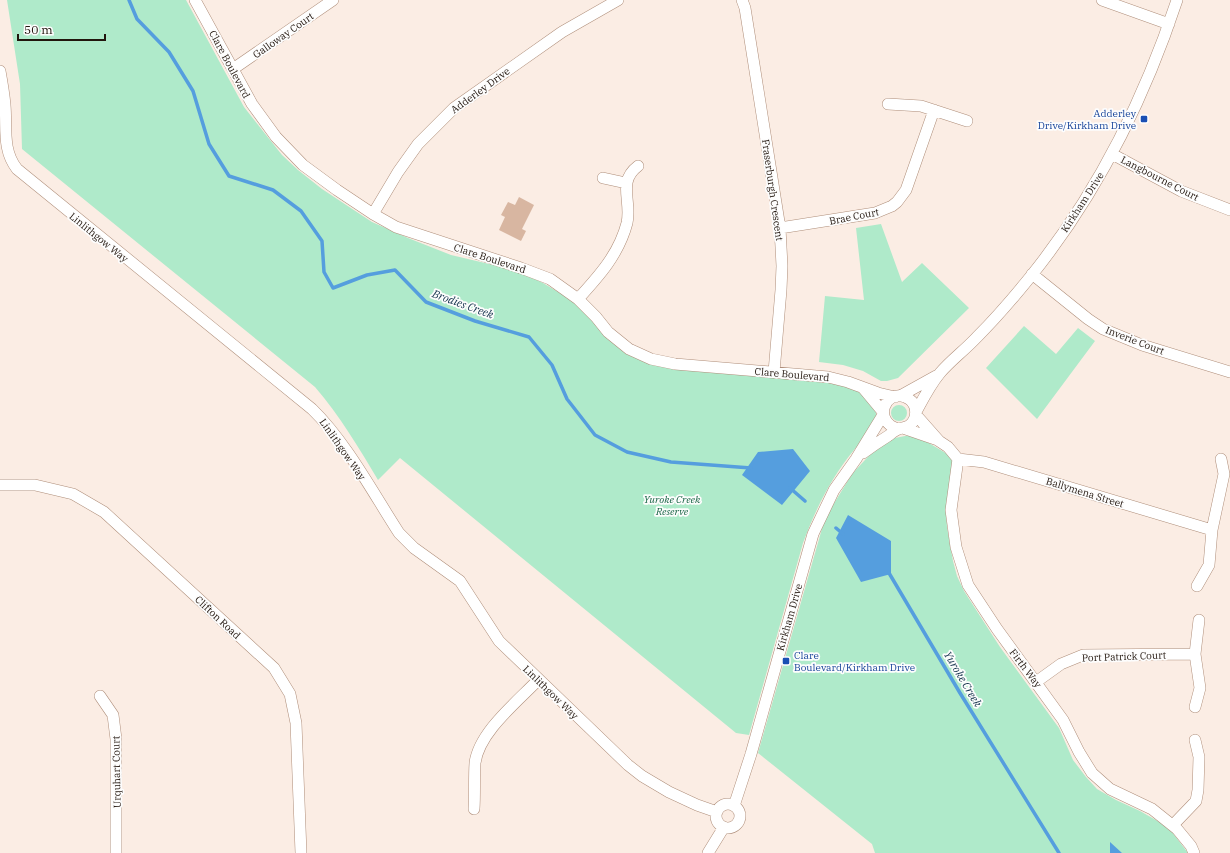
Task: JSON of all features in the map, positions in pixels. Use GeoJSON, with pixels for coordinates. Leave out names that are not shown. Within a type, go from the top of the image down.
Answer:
{"type":"FeatureCollection","features":[{"type":"Feature","properties":{"kind":"street","name":"Clare Boulevard"},"geometry":{"type":"LineString","coordinates":[[196,0],[252,104],[276,137],[303,165],[337,190],[373,214],[396,227],[522,268],[550,279],[578,299],[618,341],[629,349],[651,359],[675,364],[838,379],[862,388],[897,396]]}},
{"type":"Feature","properties":{"kind":"street","name":"Galloway Court"},"geometry":{"type":"LineString","coordinates":[[233,69],[332,0]]}},
{"type":"Feature","properties":{"kind":"street","name":"Adderley Drive"},"geometry":{"type":"LineString","coordinates":[[373,214],[398,172],[418,144],[454,108],[562,32],[618,0]]}},
{"type":"Feature","properties":{"kind":"street"},"geometry":{"type":"LineString","coordinates":[[1102,0],[1169,24]]}},
{"type":"Feature","properties":{"kind":"street","name":"Kirkham Drive"},"geometry":{"type":"LineString","coordinates":[[916,413],[940,373],[991,322],[1032,274],[1051,250],[1082,204],[1112,154],[1135,108],[1150,75],[1177,0]]}},
{"type":"Feature","properties":{"kind":"street","name":"Fraserburgh Crescent"},"geometry":{"type":"LineString","coordinates":[[744,3],[780,228],[782,274],[774,372]]}},
{"type":"Feature","properties":{"kind":"street","name":"Linlithgow Way"},"geometry":{"type":"LineString","coordinates":[[0,71],[5,106],[6,143],[10,157],[17,169],[320,416],[350,456],[399,533],[414,548],[460,582],[499,641],[628,765],[642,776],[669,792],[697,805],[718,812]]}},
{"type":"Feature","properties":{"kind":"street"},"geometry":{"type":"LineString","coordinates":[[888,104],[912,105],[934,110],[967,121]]}},
{"type":"Feature","properties":{"kind":"street","name":"Brae Court"},"geometry":{"type":"LineString","coordinates":[[780,228],[875,213],[898,202],[906,190],[934,110]]}},
{"type":"Feature","properties":{"kind":"street","name":"Langbourne Court"},"geometry":{"type":"LineString","coordinates":[[1112,154],[1181,191],[1230,210]]}},
{"type":"Feature","properties":{"kind":"street"},"geometry":{"type":"LineString","coordinates":[[578,299],[605,269],[619,245],[624,232],[629,210],[626,183],[629,175],[638,166]]}},
{"type":"Feature","properties":{"kind":"street"},"geometry":{"type":"LineString","coordinates":[[604,178],[626,183]]}},
{"type":"Feature","properties":{"kind":"street","name":"Inverie Court"},"geometry":{"type":"LineString","coordinates":[[1032,274],[1103,328],[1142,345],[1230,372]]}},
{"type":"Feature","properties":{"kind":"street","name":"Kirkham Drive"},"geometry":{"type":"LineString","coordinates":[[897,396],[940,373]]}},
{"type":"Feature","properties":{"kind":"street","name":"Clare Boulevard"},"geometry":{"type":"LineString","coordinates":[[862,388],[883,413]]}},
{"type":"Feature","properties":{"kind":"street"},"geometry":{"type":"LineString","coordinates":[[939,441],[916,413],[913,402],[909,399],[897,396],[887,402],[883,413],[888,424],[939,441],[948,447],[958,459]]}},
{"type":"Feature","properties":{"kind":"street","name":"Kirkham Drive"},"geometry":{"type":"LineString","coordinates":[[734,806],[751,754],[813,534],[834,490],[856,458],[883,413]]}},
{"type":"Feature","properties":{"kind":"street"},"geometry":{"type":"LineString","coordinates":[[901,428],[912,424],[916,413]]}},
{"type":"Feature","properties":{"kind":"street","name":"Kirkham Drive"},"geometry":{"type":"LineString","coordinates":[[856,458],[901,428]]}},
{"type":"Feature","properties":{"kind":"street","name":"Ballymena Street"},"geometry":{"type":"LineString","coordinates":[[958,459],[984,462],[1212,530]]}},
{"type":"Feature","properties":{"kind":"street","name":"Firth Way"},"geometry":{"type":"LineString","coordinates":[[958,459],[951,510],[956,547],[968,585],[997,629],[1063,720],[1079,752],[1092,773],[1110,789],[1152,809],[1178,828],[1191,846],[1194,853]]}},
{"type":"Feature","properties":{"kind":"street"},"geometry":{"type":"LineString","coordinates":[[1198,586],[1209,566],[1212,530],[1224,474],[1221,459]]}},
{"type":"Feature","properties":{"kind":"street","name":"Clifton Road"},"geometry":{"type":"LineString","coordinates":[[0,485],[34,485],[73,494],[104,512],[274,668],[290,694],[296,723],[301,853]]}},
{"type":"Feature","properties":{"kind":"street"},"geometry":{"type":"LineString","coordinates":[[1195,707],[1200,688],[1194,654],[1199,620]]}},
{"type":"Feature","properties":{"kind":"street","name":"Port Patrick Court"},"geometry":{"type":"LineString","coordinates":[[1036,682],[1061,664],[1083,655],[1194,654]]}},
{"type":"Feature","properties":{"kind":"street"},"geometry":{"type":"LineString","coordinates":[[474,809],[476,762],[479,747],[486,735],[496,723],[538,680]]}},
{"type":"Feature","properties":{"kind":"street","name":"Urquhart Court"},"geometry":{"type":"LineString","coordinates":[[100,696],[113,715],[116,739],[116,853]]}},
{"type":"Feature","properties":{"kind":"street"},"geometry":{"type":"LineString","coordinates":[[1173,825],[1196,801],[1198,790],[1199,757],[1195,740]]}},
{"type":"Feature","properties":{"kind":"street"},"geometry":{"type":"LineString","coordinates":[[724,805],[734,806],[740,814],[739,820],[733,827],[724,827],[716,818],[718,812],[724,805]]}},
{"type":"Feature","properties":{"kind":"street"},"geometry":{"type":"LineString","coordinates":[[708,853],[724,827]]}},
{"type":"Feature","properties":{"kind":"green space","name":"Yuroke Creek Reserve"},"geometry":{"type":"Polygon","coordinates":[[[7,0],[186,0],[244,107],[282,155],[322,189],[372,222],[451,255],[502,267],[529,276],[543,283],[570,299],[628,354],[652,365],[838,384],[860,393],[875,408],[876,418],[868,433],[838,471],[808,530],[803,543],[749,735],[736,733],[400,458],[378,480],[341,421],[315,387],[22,149],[20,84],[7,0]]]}},
{"type":"Feature","properties":{"kind":"green space"},"geometry":{"type":"Polygon","coordinates":[[[881,224],[902,282],[922,263],[969,308],[898,378],[887,381],[881,381],[863,371],[843,365],[819,362],[825,296],[864,300],[856,228],[881,224]]]}},
{"type":"Feature","properties":{"kind":"green space"},"geometry":{"type":"Polygon","coordinates":[[[1024,326],[1056,354],[1078,328],[1095,341],[1037,419],[986,368],[1024,326]]]}},
{"type":"Feature","properties":{"kind":"green space"},"geometry":{"type":"Polygon","coordinates":[[[899,405],[906,410],[907,413],[902,420],[899,421],[892,416],[891,413],[896,406],[899,405]]]}},
{"type":"Feature","properties":{"kind":"green space"},"geometry":{"type":"Polygon","coordinates":[[[905,436],[917,436],[949,455],[953,463],[946,511],[947,527],[957,576],[964,591],[1000,647],[1059,728],[1073,760],[1097,789],[1161,823],[1172,832],[1188,853],[875,853],[872,844],[758,753],[825,518],[852,474],[877,447],[890,439],[905,436]]]}},
{"type":"Feature","properties":{"kind":"water"},"geometry":{"type":"Polygon","coordinates":[[[793,449],[810,471],[782,505],[742,475],[758,452],[793,449]]]}},
{"type":"Feature","properties":{"kind":"water"},"geometry":{"type":"Polygon","coordinates":[[[848,515],[891,541],[891,574],[861,582],[836,538],[848,515]]]}},
{"type":"Feature","properties":{"kind":"water"},"geometry":{"type":"Polygon","coordinates":[[[1110,842],[1122,853],[1110,853],[1110,842]]]}},
{"type":"Feature","properties":{"kind":"building"},"geometry":{"type":"Polygon","coordinates":[[[519,197],[534,205],[522,229],[526,231],[521,241],[499,230],[505,217],[501,215],[508,202],[515,205],[519,197]]]}},
{"type":"Feature","properties":{"kind":"waterway","name":"Brodies Creek"},"geometry":{"type":"LineString","coordinates":[[129,0],[137,19],[169,52],[193,91],[209,144],[229,176],[273,190],[301,211],[322,241],[324,272],[333,288],[367,275],[395,270],[426,302],[475,321],[529,337],[552,365],[567,399],[595,435],[627,452],[671,462],[751,468]]}},
{"type":"Feature","properties":{"kind":"waterway","name":"Brodies Creek"},"geometry":{"type":"LineString","coordinates":[[790,488],[805,501]]}},
{"type":"Feature","properties":{"kind":"waterway","name":"Yuroke Creek"},"geometry":{"type":"LineString","coordinates":[[836,528],[843,534]]}},
{"type":"Feature","properties":{"kind":"waterway","name":"Yuroke Creek"},"geometry":{"type":"LineString","coordinates":[[889,573],[960,693],[1059,853]]}},
{"type":"Feature","properties":{"kind":"place","name":"Adderley Drive/Kirkham Drive"},"geometry":{"type":"Point","coordinates":[1144,119]}},
{"type":"Feature","properties":{"kind":"place","name":"Clare Boulevard/Kirkham Drive"},"geometry":{"type":"Point","coordinates":[786,661]}}]}
